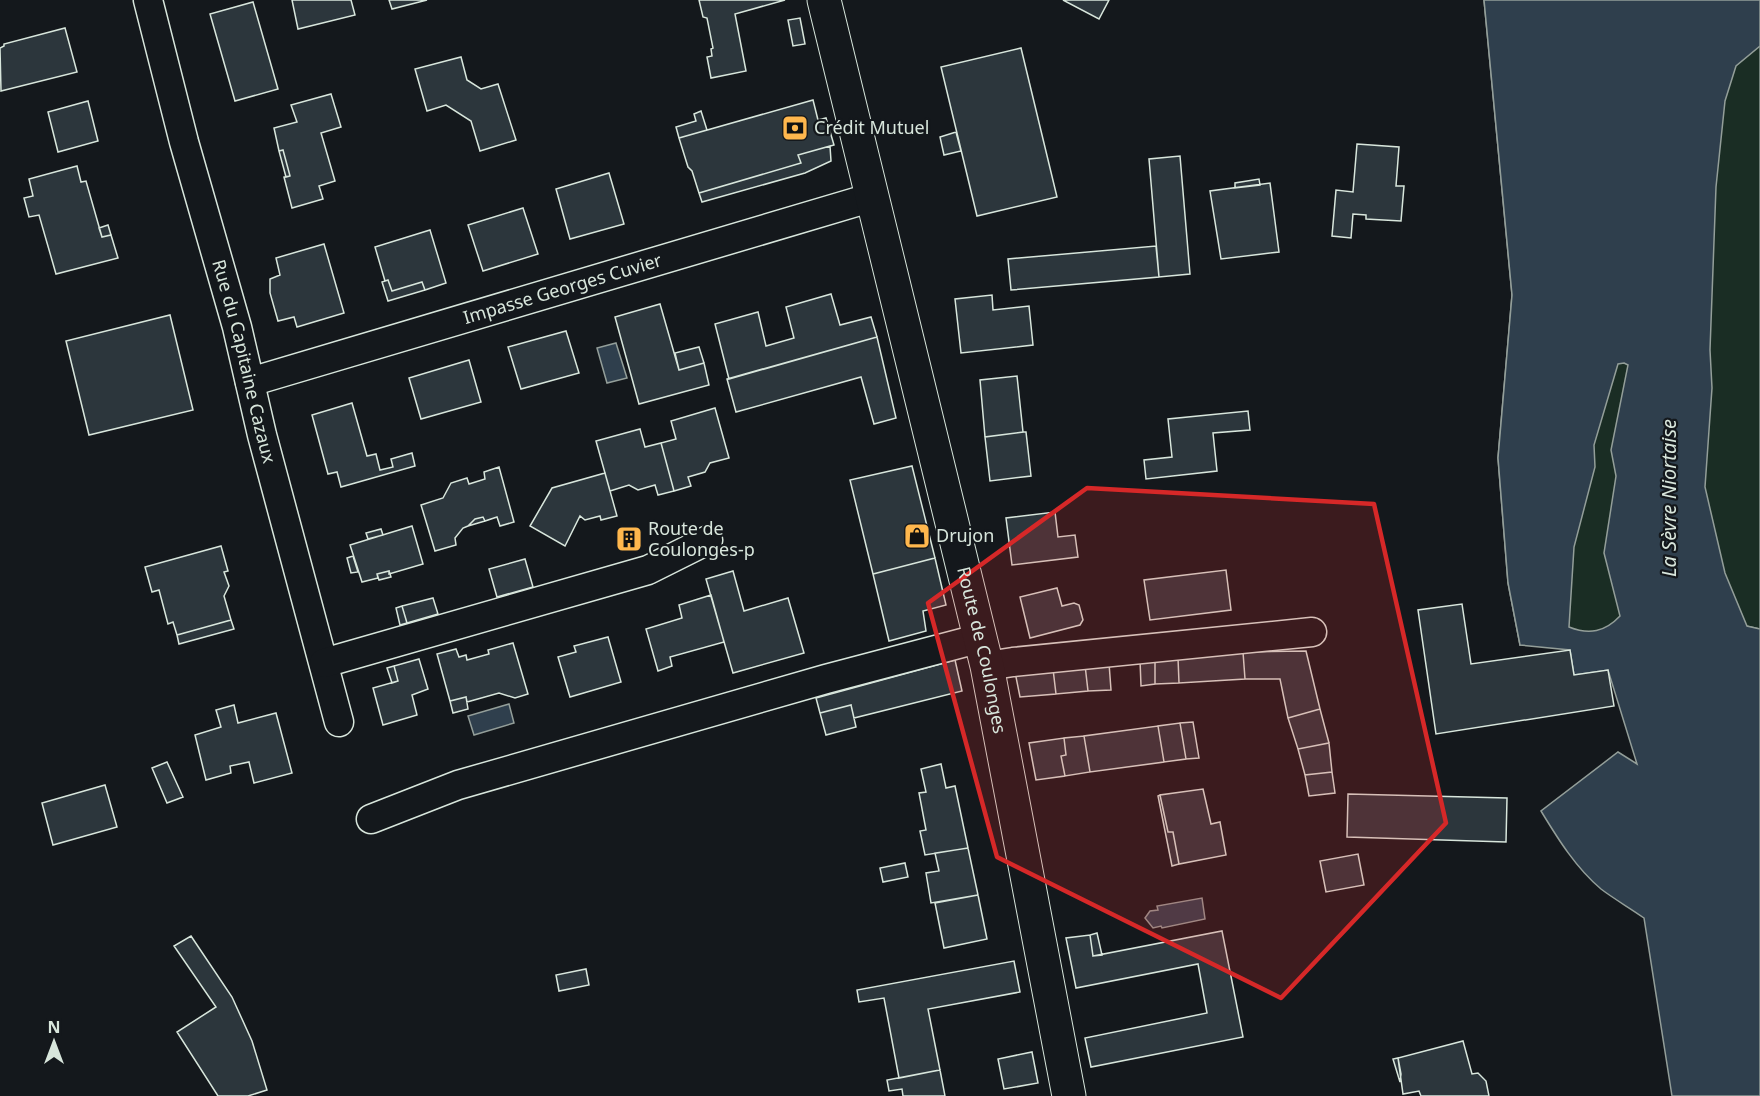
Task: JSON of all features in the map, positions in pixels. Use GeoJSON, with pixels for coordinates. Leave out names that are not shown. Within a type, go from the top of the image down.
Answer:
{"type":"FeatureCollection","features":[{"type":"Feature","properties":{"kind":"main road","name":"Route de Coulonges"},"geometry":{"type":"LineString","coordinates":[[824,0],[932,449],[984,652],[1069,1096]]}},
{"type":"Feature","properties":{"kind":"street","name":"Rue du Capitaine Cazaux"},"geometry":{"type":"LineString","coordinates":[[148,0],[339,722]]}},
{"type":"Feature","properties":{"kind":"street","name":"Impasse Georges Cuvier"},"geometry":{"type":"LineString","coordinates":[[250,382],[873,197]]}},
{"type":"Feature","properties":{"kind":"street"},"geometry":{"type":"LineString","coordinates":[[324,663],[648,570],[708,540]]}},
{"type":"Feature","properties":{"kind":"street"},"geometry":{"type":"LineString","coordinates":[[371,819],[458,785],[826,679],[984,652],[1013,662],[1312,632]]}},
{"type":"Feature","properties":{"kind":"highlighted area"},"geometry":{"type":"Polygon","coordinates":[[[1087,488],[1374,504],[1446,823],[1281,998],[997,857],[928,603],[1087,488]]]}},
{"type":"Feature","properties":{"kind":"green space"},"geometry":{"type":"Polygon","coordinates":[[[1484,0],[1760,0],[1760,629],[1746,626],[1559,633],[1520,645],[1508,583],[1498,458],[1512,295],[1484,0]]]}},
{"type":"Feature","properties":{"kind":"water","name":"La Sèvre Niortaise"},"geometry":{"type":"Polygon","coordinates":[[[1484,0],[1760,0],[1760,46],[1736,66],[1725,101],[1716,187],[1710,350],[1712,388],[1705,487],[1725,573],[1747,626],[1760,629],[1760,1096],[1672,1096],[1644,918],[1606,893],[1583,872],[1541,811],[1618,752],[1637,764],[1608,670],[1574,675],[1570,650],[1520,645],[1508,583],[1498,458],[1512,295],[1484,0]],[[1618,364],[1594,445],[1595,467],[1574,547],[1569,627],[1583,631],[1603,629],[1620,616],[1604,553],[1616,476],[1611,450],[1628,365],[1618,364]]]}},
{"type":"Feature","properties":{"kind":"water"},"geometry":{"type":"Polygon","coordinates":[[[616,343],[627,378],[607,383],[597,348],[616,343]]]}},
{"type":"Feature","properties":{"kind":"water"},"geometry":{"type":"Polygon","coordinates":[[[509,704],[514,723],[474,735],[468,716],[509,704]]]}},
{"type":"Feature","properties":{"kind":"water"},"geometry":{"type":"Polygon","coordinates":[[[1202,898],[1205,919],[1153,928],[1145,918],[1150,911],[1158,910],[1157,906],[1202,898]]]}},
{"type":"Feature","properties":{"kind":"building"},"geometry":{"type":"Polygon","coordinates":[[[292,0],[351,0],[355,15],[298,29],[292,0]]]}},
{"type":"Feature","properties":{"kind":"building"},"geometry":{"type":"Polygon","coordinates":[[[389,0],[427,0],[392,9],[389,0]]]}},
{"type":"Feature","properties":{"kind":"building"},"geometry":{"type":"Polygon","coordinates":[[[699,0],[785,0],[735,14],[746,71],[711,78],[707,57],[712,56],[711,49],[713,48],[707,18],[703,17],[699,0]]]}},
{"type":"Feature","properties":{"kind":"building"},"geometry":{"type":"Polygon","coordinates":[[[1063,0],[1109,0],[1099,19],[1063,0]]]}},
{"type":"Feature","properties":{"kind":"building"},"geometry":{"type":"Polygon","coordinates":[[[253,2],[278,89],[235,101],[210,14],[253,2]]]}},
{"type":"Feature","properties":{"kind":"building"},"geometry":{"type":"Polygon","coordinates":[[[800,18],[805,44],[793,46],[788,20],[800,18]]]}},
{"type":"Feature","properties":{"kind":"building"},"geometry":{"type":"Polygon","coordinates":[[[65,28],[77,72],[1,91],[0,48],[4,44],[65,28]]]}},
{"type":"Feature","properties":{"kind":"building"},"geometry":{"type":"Polygon","coordinates":[[[1021,48],[1057,197],[977,216],[941,67],[1021,48]]]}},
{"type":"Feature","properties":{"kind":"building"},"geometry":{"type":"Polygon","coordinates":[[[461,57],[467,80],[481,89],[498,84],[516,140],[480,151],[471,121],[446,105],[427,111],[415,69],[461,57]]]}},
{"type":"Feature","properties":{"kind":"building"},"geometry":{"type":"Polygon","coordinates":[[[331,94],[341,127],[321,133],[335,181],[319,186],[323,199],[292,208],[284,177],[290,176],[283,150],[279,151],[274,128],[297,122],[291,105],[331,94]]]}},
{"type":"Feature","properties":{"kind":"building"},"geometry":{"type":"Polygon","coordinates":[[[813,100],[818,120],[826,118],[834,145],[798,155],[801,163],[699,193],[679,138],[813,100]]]}},
{"type":"Feature","properties":{"kind":"building"},"geometry":{"type":"Polygon","coordinates":[[[88,101],[98,141],[58,152],[48,112],[88,101]]]}},
{"type":"Feature","properties":{"kind":"building"},"geometry":{"type":"Polygon","coordinates":[[[701,111],[707,130],[679,138],[676,127],[696,121],[694,114],[701,111]]]}},
{"type":"Feature","properties":{"kind":"building"},"geometry":{"type":"Polygon","coordinates":[[[956,132],[961,151],[944,155],[940,137],[956,132]]]}},
{"type":"Feature","properties":{"kind":"building"},"geometry":{"type":"Polygon","coordinates":[[[1357,144],[1399,147],[1396,186],[1404,186],[1401,221],[1366,219],[1366,215],[1353,214],[1351,238],[1332,236],[1336,190],[1353,192],[1357,144]]]}},
{"type":"Feature","properties":{"kind":"building"},"geometry":{"type":"Polygon","coordinates":[[[830,146],[831,161],[805,173],[702,202],[699,193],[801,163],[798,155],[830,146]]]}},
{"type":"Feature","properties":{"kind":"building"},"geometry":{"type":"Polygon","coordinates":[[[283,150],[290,176],[286,177],[279,151],[283,150]]]}},
{"type":"Feature","properties":{"kind":"building"},"geometry":{"type":"Polygon","coordinates":[[[1180,156],[1190,274],[1159,277],[1149,159],[1180,156]]]}},
{"type":"Feature","properties":{"kind":"building"},"geometry":{"type":"Polygon","coordinates":[[[77,166],[81,182],[86,181],[102,237],[111,235],[118,258],[56,274],[39,215],[29,217],[24,198],[33,196],[29,179],[77,166]]]}},
{"type":"Feature","properties":{"kind":"building"},"geometry":{"type":"Polygon","coordinates":[[[609,173],[624,224],[570,239],[556,189],[609,173]]]}},
{"type":"Feature","properties":{"kind":"building"},"geometry":{"type":"Polygon","coordinates":[[[1259,179],[1260,185],[1235,188],[1235,183],[1259,179]]]}},
{"type":"Feature","properties":{"kind":"building"},"geometry":{"type":"Polygon","coordinates":[[[1270,183],[1279,252],[1221,259],[1210,191],[1270,183]]]}},
{"type":"Feature","properties":{"kind":"building"},"geometry":{"type":"Polygon","coordinates":[[[523,208],[538,254],[483,271],[468,225],[523,208]]]}},
{"type":"Feature","properties":{"kind":"building"},"geometry":{"type":"Polygon","coordinates":[[[108,225],[111,235],[102,237],[99,228],[108,225]]]}},
{"type":"Feature","properties":{"kind":"building"},"geometry":{"type":"Polygon","coordinates":[[[430,230],[446,283],[425,290],[422,282],[392,291],[388,280],[385,281],[375,247],[430,230]]]}},
{"type":"Feature","properties":{"kind":"building"},"geometry":{"type":"Polygon","coordinates":[[[324,244],[344,313],[297,327],[294,317],[278,321],[270,293],[270,279],[280,275],[276,258],[324,244]]]}},
{"type":"Feature","properties":{"kind":"building"},"geometry":{"type":"Polygon","coordinates":[[[1156,246],[1159,277],[1011,290],[1008,259],[1156,246]]]}},
{"type":"Feature","properties":{"kind":"building"},"geometry":{"type":"Polygon","coordinates":[[[388,280],[392,291],[422,282],[425,290],[388,301],[382,282],[388,280]]]}},
{"type":"Feature","properties":{"kind":"building"},"geometry":{"type":"Polygon","coordinates":[[[831,294],[840,325],[871,317],[877,337],[729,379],[715,324],[758,312],[766,346],[794,338],[786,307],[831,294]]]}},
{"type":"Feature","properties":{"kind":"building"},"geometry":{"type":"Polygon","coordinates":[[[992,295],[993,310],[1029,306],[1033,345],[961,353],[955,299],[992,295]]]}},
{"type":"Feature","properties":{"kind":"building"},"geometry":{"type":"Polygon","coordinates":[[[660,304],[679,370],[704,363],[709,385],[639,404],[615,317],[660,304]]]}},
{"type":"Feature","properties":{"kind":"building"},"geometry":{"type":"Polygon","coordinates":[[[170,315],[193,410],[89,435],[66,341],[170,315]]]}},
{"type":"Feature","properties":{"kind":"building"},"geometry":{"type":"Polygon","coordinates":[[[566,331],[579,373],[521,389],[508,347],[566,331]]]}},
{"type":"Feature","properties":{"kind":"building"},"geometry":{"type":"Polygon","coordinates":[[[877,337],[896,418],[874,424],[861,377],[736,412],[727,379],[877,337]]]}},
{"type":"Feature","properties":{"kind":"building"},"geometry":{"type":"Polygon","coordinates":[[[699,347],[704,363],[679,370],[675,353],[699,347]]]}},
{"type":"Feature","properties":{"kind":"building"},"geometry":{"type":"Polygon","coordinates":[[[469,360],[481,402],[421,419],[409,378],[469,360]]]}},
{"type":"Feature","properties":{"kind":"building"},"geometry":{"type":"Polygon","coordinates":[[[1017,376],[1023,432],[985,437],[980,380],[1017,376]]]}},
{"type":"Feature","properties":{"kind":"building"},"geometry":{"type":"Polygon","coordinates":[[[352,403],[367,456],[376,454],[380,470],[393,467],[391,459],[412,453],[415,466],[341,487],[337,472],[328,474],[312,415],[352,403]]]}},
{"type":"Feature","properties":{"kind":"building"},"geometry":{"type":"Polygon","coordinates":[[[715,408],[729,458],[710,463],[705,472],[688,477],[691,486],[674,491],[661,443],[676,439],[671,421],[715,408]]]}},
{"type":"Feature","properties":{"kind":"building"},"geometry":{"type":"Polygon","coordinates":[[[1248,411],[1250,430],[1213,433],[1217,471],[1146,479],[1144,460],[1172,457],[1168,419],[1248,411]]]}},
{"type":"Feature","properties":{"kind":"building"},"geometry":{"type":"Polygon","coordinates":[[[640,429],[645,447],[661,443],[674,491],[658,495],[655,485],[638,490],[629,485],[610,491],[596,441],[640,429]]]}},
{"type":"Feature","properties":{"kind":"building"},"geometry":{"type":"Polygon","coordinates":[[[1026,432],[1031,476],[990,481],[985,437],[1026,432]]]}},
{"type":"Feature","properties":{"kind":"building"},"geometry":{"type":"Polygon","coordinates":[[[912,466],[935,558],[873,574],[850,480],[912,466]]]}},
{"type":"Feature","properties":{"kind":"building"},"geometry":{"type":"Polygon","coordinates":[[[499,467],[514,522],[500,526],[497,517],[485,521],[483,517],[475,519],[455,538],[456,545],[435,551],[421,505],[443,498],[451,483],[467,478],[469,484],[485,479],[484,472],[499,467]]]}},
{"type":"Feature","properties":{"kind":"building"},"geometry":{"type":"Polygon","coordinates":[[[605,473],[617,516],[601,520],[600,516],[585,520],[580,516],[565,546],[530,526],[552,488],[605,473]]]}},
{"type":"Feature","properties":{"kind":"building"},"geometry":{"type":"Polygon","coordinates":[[[1055,512],[1058,537],[1075,535],[1078,557],[1012,565],[1006,518],[1055,512]]]}},
{"type":"Feature","properties":{"kind":"building"},"geometry":{"type":"Polygon","coordinates":[[[483,517],[485,521],[468,526],[475,519],[483,517]]]}},
{"type":"Feature","properties":{"kind":"building"},"geometry":{"type":"Polygon","coordinates":[[[412,526],[423,564],[389,574],[389,571],[377,574],[378,578],[362,582],[350,545],[412,526]]]}},
{"type":"Feature","properties":{"kind":"building"},"geometry":{"type":"Polygon","coordinates":[[[381,529],[383,535],[368,539],[366,533],[381,529]]]}},
{"type":"Feature","properties":{"kind":"building","name":"Route de Coulonges-p"},"geometry":{"type":"Polygon","coordinates":[[[634,529],[635,535],[631,536],[634,543],[628,545],[624,531],[634,529]]]}},
{"type":"Feature","properties":{"kind":"building"},"geometry":{"type":"Polygon","coordinates":[[[221,546],[228,571],[224,572],[229,586],[224,596],[231,620],[177,635],[173,622],[168,624],[159,590],[152,592],[145,567],[221,546]]]}},
{"type":"Feature","properties":{"kind":"building"},"geometry":{"type":"Polygon","coordinates":[[[353,556],[358,572],[351,573],[347,558],[353,556]]]}},
{"type":"Feature","properties":{"kind":"building"},"geometry":{"type":"Polygon","coordinates":[[[935,558],[946,605],[923,611],[926,631],[889,641],[873,574],[935,558]]]}},
{"type":"Feature","properties":{"kind":"building"},"geometry":{"type":"Polygon","coordinates":[[[525,559],[533,587],[497,597],[489,569],[525,559]]]}},
{"type":"Feature","properties":{"kind":"building"},"geometry":{"type":"Polygon","coordinates":[[[1226,570],[1231,610],[1150,620],[1144,580],[1226,570]]]}},
{"type":"Feature","properties":{"kind":"building"},"geometry":{"type":"Polygon","coordinates":[[[389,571],[391,577],[379,580],[377,574],[389,571]]]}},
{"type":"Feature","properties":{"kind":"building"},"geometry":{"type":"Polygon","coordinates":[[[733,571],[744,611],[788,598],[804,653],[733,673],[706,579],[733,571]]]}},
{"type":"Feature","properties":{"kind":"building"},"geometry":{"type":"Polygon","coordinates":[[[1057,588],[1062,606],[1074,603],[1079,605],[1083,620],[1080,625],[1030,638],[1020,597],[1057,588]]]}},
{"type":"Feature","properties":{"kind":"building"},"geometry":{"type":"Polygon","coordinates":[[[711,595],[724,642],[670,657],[672,666],[658,671],[646,629],[682,618],[679,605],[711,595]]]}},
{"type":"Feature","properties":{"kind":"building"},"geometry":{"type":"Polygon","coordinates":[[[433,598],[438,614],[407,623],[402,606],[433,598]]]}},
{"type":"Feature","properties":{"kind":"building"},"geometry":{"type":"Polygon","coordinates":[[[1462,604],[1471,664],[1570,650],[1574,675],[1608,670],[1614,706],[1436,734],[1418,610],[1462,604]]]}},
{"type":"Feature","properties":{"kind":"building"},"geometry":{"type":"Polygon","coordinates":[[[402,606],[407,623],[400,625],[396,608],[402,606]]]}},
{"type":"Feature","properties":{"kind":"building"},"geometry":{"type":"Polygon","coordinates":[[[231,620],[234,629],[179,644],[177,635],[231,620]]]}},
{"type":"Feature","properties":{"kind":"building"},"geometry":{"type":"Polygon","coordinates":[[[608,637],[621,682],[570,697],[558,657],[576,652],[574,646],[608,637]]]}},
{"type":"Feature","properties":{"kind":"building"},"geometry":{"type":"Polygon","coordinates":[[[513,643],[528,694],[515,698],[499,693],[467,702],[466,697],[450,701],[437,654],[456,649],[459,657],[466,655],[467,660],[489,654],[488,650],[513,643]]]}},
{"type":"Feature","properties":{"kind":"building"},"geometry":{"type":"Polygon","coordinates":[[[1306,651],[1320,709],[1288,718],[1280,679],[1245,679],[1243,652],[1306,651]]]}},
{"type":"Feature","properties":{"kind":"building"},"geometry":{"type":"Polygon","coordinates":[[[1243,652],[1245,679],[1179,683],[1178,658],[1243,652]]]}},
{"type":"Feature","properties":{"kind":"building"},"geometry":{"type":"Polygon","coordinates":[[[1178,658],[1179,683],[1155,684],[1155,659],[1178,658]]]}},
{"type":"Feature","properties":{"kind":"building"},"geometry":{"type":"Polygon","coordinates":[[[419,659],[428,689],[412,695],[417,715],[383,725],[373,688],[398,681],[394,666],[419,659]]]}},
{"type":"Feature","properties":{"kind":"building"},"geometry":{"type":"Polygon","coordinates":[[[1155,659],[1155,684],[1141,686],[1140,660],[1155,659]]]}},
{"type":"Feature","properties":{"kind":"building"},"geometry":{"type":"Polygon","coordinates":[[[955,660],[962,691],[854,718],[851,705],[820,713],[816,698],[955,660]]]}},
{"type":"Feature","properties":{"kind":"building"},"geometry":{"type":"Polygon","coordinates":[[[1109,663],[1111,690],[1088,691],[1085,665],[1109,663]]]}},
{"type":"Feature","properties":{"kind":"building"},"geometry":{"type":"Polygon","coordinates":[[[1085,665],[1088,691],[1056,694],[1053,669],[1085,665]]]}},
{"type":"Feature","properties":{"kind":"building"},"geometry":{"type":"Polygon","coordinates":[[[394,666],[398,681],[392,683],[387,668],[394,666]]]}},
{"type":"Feature","properties":{"kind":"building"},"geometry":{"type":"Polygon","coordinates":[[[1053,669],[1056,694],[1020,697],[1015,672],[1053,669]]]}},
{"type":"Feature","properties":{"kind":"building"},"geometry":{"type":"Polygon","coordinates":[[[466,697],[468,709],[453,713],[450,701],[466,697]]]}},
{"type":"Feature","properties":{"kind":"building"},"geometry":{"type":"Polygon","coordinates":[[[234,705],[238,723],[276,713],[292,773],[254,783],[249,762],[230,766],[231,773],[206,780],[195,735],[221,727],[216,710],[234,705]]]}},
{"type":"Feature","properties":{"kind":"building"},"geometry":{"type":"Polygon","coordinates":[[[851,705],[856,727],[826,735],[820,713],[851,705]]]}},
{"type":"Feature","properties":{"kind":"building"},"geometry":{"type":"Polygon","coordinates":[[[1320,709],[1329,743],[1298,749],[1288,718],[1320,709]]]}},
{"type":"Feature","properties":{"kind":"building"},"geometry":{"type":"Polygon","coordinates":[[[1193,722],[1199,758],[1186,759],[1180,723],[1193,722]]]}},
{"type":"Feature","properties":{"kind":"building"},"geometry":{"type":"Polygon","coordinates":[[[1180,723],[1186,759],[1164,762],[1158,726],[1180,723]]]}},
{"type":"Feature","properties":{"kind":"building"},"geometry":{"type":"Polygon","coordinates":[[[1158,726],[1164,762],[1090,772],[1084,736],[1158,726]]]}},
{"type":"Feature","properties":{"kind":"building"},"geometry":{"type":"Polygon","coordinates":[[[1084,736],[1090,772],[1065,776],[1061,756],[1066,755],[1064,738],[1084,736]]]}},
{"type":"Feature","properties":{"kind":"building"},"geometry":{"type":"Polygon","coordinates":[[[1064,738],[1066,755],[1061,756],[1065,776],[1036,780],[1029,743],[1064,738]]]}},
{"type":"Feature","properties":{"kind":"building"},"geometry":{"type":"Polygon","coordinates":[[[1329,743],[1332,772],[1305,775],[1298,749],[1329,743]]]}},
{"type":"Feature","properties":{"kind":"building"},"geometry":{"type":"Polygon","coordinates":[[[167,762],[183,797],[167,803],[152,768],[167,762]]]}},
{"type":"Feature","properties":{"kind":"building"},"geometry":{"type":"Polygon","coordinates":[[[941,764],[946,788],[955,786],[968,848],[925,855],[920,831],[926,830],[919,793],[926,792],[921,769],[941,764]]]}},
{"type":"Feature","properties":{"kind":"building"},"geometry":{"type":"Polygon","coordinates":[[[1332,772],[1335,793],[1309,796],[1305,775],[1332,772]]]}},
{"type":"Feature","properties":{"kind":"building"},"geometry":{"type":"Polygon","coordinates":[[[105,785],[117,827],[53,845],[42,803],[105,785]]]}},
{"type":"Feature","properties":{"kind":"building"},"geometry":{"type":"Polygon","coordinates":[[[1203,789],[1211,824],[1220,822],[1226,855],[1179,864],[1173,832],[1168,832],[1160,795],[1203,789]]]}},
{"type":"Feature","properties":{"kind":"building"},"geometry":{"type":"Polygon","coordinates":[[[1348,794],[1507,798],[1506,842],[1347,837],[1348,794]]]}},
{"type":"Feature","properties":{"kind":"building"},"geometry":{"type":"Polygon","coordinates":[[[1160,795],[1168,832],[1173,832],[1179,864],[1172,866],[1158,796],[1160,795]]]}},
{"type":"Feature","properties":{"kind":"building"},"geometry":{"type":"Polygon","coordinates":[[[968,848],[978,895],[931,903],[926,873],[939,871],[935,853],[968,848]]]}},
{"type":"Feature","properties":{"kind":"building"},"geometry":{"type":"Polygon","coordinates":[[[1358,854],[1364,885],[1326,892],[1320,861],[1358,854]]]}},
{"type":"Feature","properties":{"kind":"building"},"geometry":{"type":"Polygon","coordinates":[[[905,863],[908,877],[883,882],[880,868],[905,863]]]}},
{"type":"Feature","properties":{"kind":"building"},"geometry":{"type":"Polygon","coordinates":[[[978,895],[987,939],[944,948],[935,903],[978,895]]]}},
{"type":"Feature","properties":{"kind":"building"},"geometry":{"type":"Polygon","coordinates":[[[1222,931],[1243,1037],[1091,1067],[1085,1038],[1207,1013],[1198,964],[1076,988],[1066,938],[1090,935],[1093,956],[1222,931]]]}},
{"type":"Feature","properties":{"kind":"building"},"geometry":{"type":"Polygon","coordinates":[[[1097,933],[1102,955],[1093,956],[1090,935],[1097,933]]]}},
{"type":"Feature","properties":{"kind":"building"},"geometry":{"type":"Polygon","coordinates":[[[191,936],[232,997],[252,1041],[267,1090],[248,1096],[218,1096],[177,1032],[216,1007],[174,946],[191,936]]]}},
{"type":"Feature","properties":{"kind":"building"},"geometry":{"type":"Polygon","coordinates":[[[1014,961],[1020,992],[928,1009],[940,1070],[899,1078],[884,998],[859,1002],[857,990],[1014,961]]]}},
{"type":"Feature","properties":{"kind":"building"},"geometry":{"type":"Polygon","coordinates":[[[586,969],[589,985],[559,991],[556,975],[586,969]]]}},
{"type":"Feature","properties":{"kind":"building"},"geometry":{"type":"Polygon","coordinates":[[[1463,1041],[1472,1074],[1478,1073],[1486,1081],[1489,1096],[1421,1096],[1419,1091],[1403,1094],[1398,1058],[1463,1041]]]}},
{"type":"Feature","properties":{"kind":"building"},"geometry":{"type":"Polygon","coordinates":[[[1032,1052],[1038,1083],[1004,1089],[998,1059],[1032,1052]]]}},
{"type":"Feature","properties":{"kind":"building"},"geometry":{"type":"Polygon","coordinates":[[[1398,1058],[1401,1074],[1400,1082],[1393,1059],[1398,1058]]]}},
{"type":"Feature","properties":{"kind":"building"},"geometry":{"type":"Polygon","coordinates":[[[940,1070],[945,1096],[903,1096],[902,1089],[889,1091],[887,1080],[940,1070]]]}},
{"type":"Feature","properties":{"kind":"place","name":"Crédit Mutuel"},"geometry":{"type":"Point","coordinates":[795,128]}},
{"type":"Feature","properties":{"kind":"place","name":"Drujon"},"geometry":{"type":"Point","coordinates":[917,536]}},
{"type":"Feature","properties":{"kind":"place","name":"Route de Coulonges-p"},"geometry":{"type":"Point","coordinates":[629,539]}}]}
